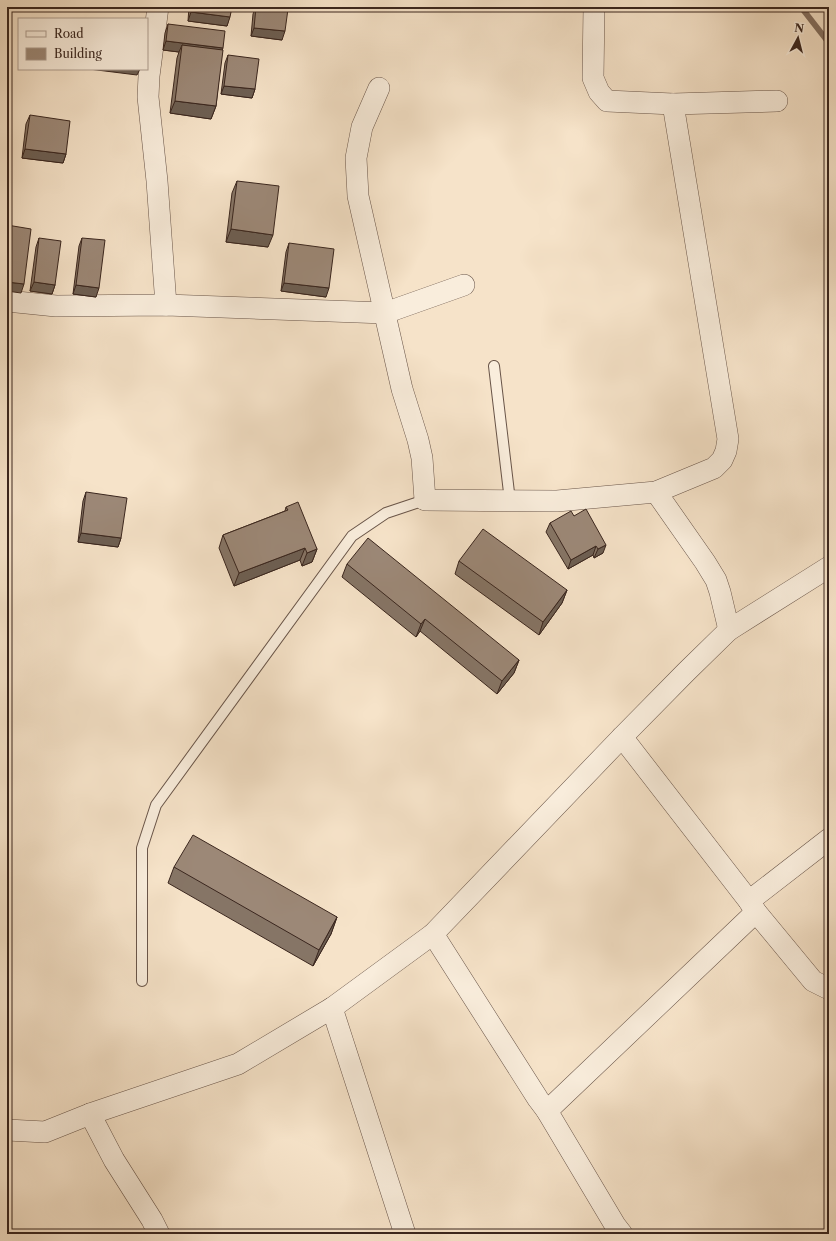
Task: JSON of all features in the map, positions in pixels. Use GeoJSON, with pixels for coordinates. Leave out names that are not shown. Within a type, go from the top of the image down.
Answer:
{"type":"FeatureCollection","features":[{"type":"Feature","properties":{"kind":"street"},"geometry":{"type":"LineString","coordinates":[[158,7],[149,76],[148,97],[157,181],[166,305]]}},
{"type":"Feature","properties":{"kind":"street"},"geometry":{"type":"LineString","coordinates":[[594,7],[593,78],[599,92],[607,101],[672,104],[777,101]]}},
{"type":"Feature","properties":{"kind":"street"},"geometry":{"type":"LineString","coordinates":[[379,88],[362,127],[356,158],[358,196],[402,389],[421,452],[425,500],[557,501],[656,492],[714,468],[722,460],[726,451],[728,439],[672,104]]}},
{"type":"Feature","properties":{"kind":"street"},"geometry":{"type":"LineString","coordinates":[[7,301],[56,306],[166,305],[385,313],[464,285]]}},
{"type":"Feature","properties":{"kind":"street"},"geometry":{"type":"LineString","coordinates":[[656,492],[716,580],[729,630]]}},
{"type":"Feature","properties":{"kind":"street"},"geometry":{"type":"LineString","coordinates":[[7,1130],[45,1132],[90,1114],[238,1064],[332,1008],[433,934],[622,737],[729,630],[829,568]]}},
{"type":"Feature","properties":{"kind":"street"},"geometry":{"type":"LineString","coordinates":[[622,737],[752,907],[813,981],[827,988],[829,987]]}},
{"type":"Feature","properties":{"kind":"street"},"geometry":{"type":"LineString","coordinates":[[547,1111],[752,907],[829,839]]}},
{"type":"Feature","properties":{"kind":"street"},"geometry":{"type":"LineString","coordinates":[[433,934],[547,1111],[615,1225],[622,1234]]}},
{"type":"Feature","properties":{"kind":"street"},"geometry":{"type":"LineString","coordinates":[[332,1008],[405,1234]]}},
{"type":"Feature","properties":{"kind":"street"},"geometry":{"type":"LineString","coordinates":[[90,1114],[114,1160],[152,1220],[158,1234]]}},
{"type":"Feature","properties":{"kind":"lane"},"geometry":{"type":"LineString","coordinates":[[494,366],[510,501]]}},
{"type":"Feature","properties":{"kind":"lane"},"geometry":{"type":"LineString","coordinates":[[142,981],[142,848],[156,805],[352,536],[386,513],[425,500]]}},
{"type":"Feature","properties":{"kind":"building"},"geometry":{"type":"Polygon","coordinates":[[[191,7],[232,7],[230,17],[191,12],[191,7]]]}},
{"type":"Feature","properties":{"kind":"building"},"geometry":{"type":"Polygon","coordinates":[[[256,7],[288,9],[285,31],[254,28],[256,7]]]}},
{"type":"Feature","properties":{"kind":"building"},"geometry":{"type":"Polygon","coordinates":[[[168,24],[225,31],[223,48],[166,41],[168,24]]]}},
{"type":"Feature","properties":{"kind":"building"},"geometry":{"type":"Polygon","coordinates":[[[182,45],[223,50],[216,106],[175,101],[182,45]]]}},
{"type":"Feature","properties":{"kind":"building"},"geometry":{"type":"Polygon","coordinates":[[[228,55],[259,59],[255,89],[224,86],[228,55]]]}},
{"type":"Feature","properties":{"kind":"building"},"geometry":{"type":"Polygon","coordinates":[[[30,115],[70,121],[66,154],[25,149],[30,115]]]}},
{"type":"Feature","properties":{"kind":"building"},"geometry":{"type":"Polygon","coordinates":[[[237,181],[279,186],[273,235],[231,229],[237,181]]]}},
{"type":"Feature","properties":{"kind":"building"},"geometry":{"type":"Polygon","coordinates":[[[7,225],[31,229],[24,284],[7,282],[7,225]]]}},
{"type":"Feature","properties":{"kind":"building"},"geometry":{"type":"Polygon","coordinates":[[[39,238],[61,241],[55,285],[34,282],[39,238]]]}},
{"type":"Feature","properties":{"kind":"building"},"geometry":{"type":"Polygon","coordinates":[[[82,238],[105,240],[99,288],[76,285],[82,238]]]}},
{"type":"Feature","properties":{"kind":"building"},"geometry":{"type":"Polygon","coordinates":[[[289,243],[334,249],[329,288],[284,283],[289,243]]]}},
{"type":"Feature","properties":{"kind":"building"},"geometry":{"type":"Polygon","coordinates":[[[7,397],[9,397],[7,415],[7,397]]]}},
{"type":"Feature","properties":{"kind":"building"},"geometry":{"type":"Polygon","coordinates":[[[86,492],[127,498],[121,538],[81,533],[86,492]]]}},
{"type":"Feature","properties":{"kind":"building"},"geometry":{"type":"Polygon","coordinates":[[[298,502],[317,549],[307,553],[305,548],[239,573],[223,535],[288,510],[286,507],[298,502]]]}},
{"type":"Feature","properties":{"kind":"building"},"geometry":{"type":"Polygon","coordinates":[[[586,509],[606,545],[598,549],[596,546],[571,560],[550,523],[571,511],[574,516],[586,509]]]}},
{"type":"Feature","properties":{"kind":"building"},"geometry":{"type":"Polygon","coordinates":[[[483,529],[567,590],[543,622],[459,561],[483,529]]]}},
{"type":"Feature","properties":{"kind":"building"},"geometry":{"type":"Polygon","coordinates":[[[368,538],[519,660],[502,681],[425,619],[421,624],[347,564],[368,538]]]}},
{"type":"Feature","properties":{"kind":"building"},"geometry":{"type":"Polygon","coordinates":[[[193,835],[337,917],[319,950],[174,867],[193,835]]]}},
{"type":"Feature","properties":{"kind":"waterway"},"geometry":{"type":"LineString","coordinates":[[801,7],[829,43]]}}]}
